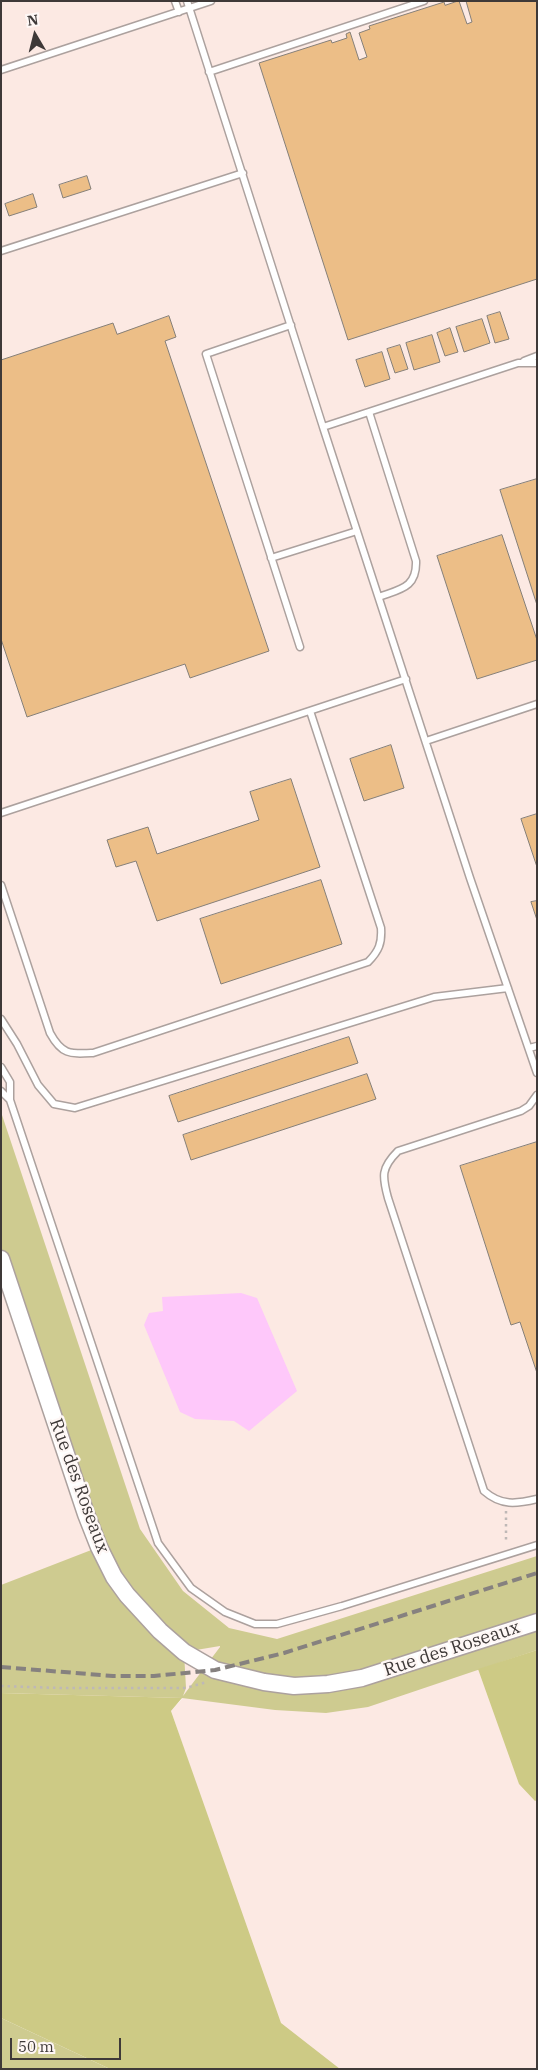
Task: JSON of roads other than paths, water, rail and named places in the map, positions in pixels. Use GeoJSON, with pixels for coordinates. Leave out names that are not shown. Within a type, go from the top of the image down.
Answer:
{"type":"FeatureCollection","features":[{"type":"Feature","properties":{"kind":"street","name":"Rue des Roseaux"},"geometry":{"type":"LineString","coordinates":[[1,1259],[82,1505],[99,1547],[127,1596],[160,1631],[184,1652],[215,1670],[264,1682],[294,1686],[328,1684],[362,1678],[537,1622]]}},
{"type":"Feature","properties":{"kind":"lane"},"geometry":{"type":"LineString","coordinates":[[175,1],[179,12]]}},
{"type":"Feature","properties":{"kind":"lane"},"geometry":{"type":"LineString","coordinates":[[187,1],[323,427],[537,1072]]}},
{"type":"Feature","properties":{"kind":"lane"},"geometry":{"type":"LineString","coordinates":[[1,70],[211,1]]}},
{"type":"Feature","properties":{"kind":"lane"},"geometry":{"type":"LineString","coordinates":[[209,72],[424,1]]}},
{"type":"Feature","properties":{"kind":"lane"},"geometry":{"type":"LineString","coordinates":[[1,251],[243,173]]}},
{"type":"Feature","properties":{"kind":"lane"},"geometry":{"type":"LineString","coordinates":[[291,325],[206,354],[300,646]]}},
{"type":"Feature","properties":{"kind":"lane"},"geometry":{"type":"LineString","coordinates":[[323,427],[537,356]]}},
{"type":"Feature","properties":{"kind":"lane"},"geometry":{"type":"LineString","coordinates":[[518,363],[537,363]]}},
{"type":"Feature","properties":{"kind":"lane"},"geometry":{"type":"LineString","coordinates":[[368,412],[416,561],[416,572],[413,580],[407,586],[379,598]]}},
{"type":"Feature","properties":{"kind":"lane"},"geometry":{"type":"LineString","coordinates":[[271,558],[357,531]]}},
{"type":"Feature","properties":{"kind":"lane"},"geometry":{"type":"LineString","coordinates":[[1,813],[406,679]]}},
{"type":"Feature","properties":{"kind":"lane"},"geometry":{"type":"LineString","coordinates":[[426,741],[537,704]]}},
{"type":"Feature","properties":{"kind":"lane"},"geometry":{"type":"LineString","coordinates":[[1,885],[50,1033],[57,1046],[70,1054],[93,1052],[368,962],[377,954],[382,942],[381,928],[310,711]]}},
{"type":"Feature","properties":{"kind":"lane"},"geometry":{"type":"LineString","coordinates":[[1,1019],[17,1044],[38,1085],[54,1104],[75,1108],[434,997],[508,988]]}},
{"type":"Feature","properties":{"kind":"lane"},"geometry":{"type":"LineString","coordinates":[[528,1048],[537,1046]]}},
{"type":"Feature","properties":{"kind":"lane"},"geometry":{"type":"LineString","coordinates":[[1,1067],[10,1082],[10,1100],[158,1543],[191,1588],[225,1612],[255,1624],[277,1624],[342,1606],[537,1545]]}},
{"type":"Feature","properties":{"kind":"lane"},"geometry":{"type":"LineString","coordinates":[[1,1091],[10,1100]]}},
{"type":"Feature","properties":{"kind":"lane"},"geometry":{"type":"LineString","coordinates":[[537,1095],[529,1106],[521,1111],[398,1152],[387,1162],[384,1173],[388,1198],[480,1483],[484,1491],[491,1497],[506,1504],[516,1504],[537,1499]]}},
{"type":"Feature","properties":{"kind":"railway"},"geometry":{"type":"LineString","coordinates":[[1,1667],[113,1676],[154,1676],[215,1670],[284,1653],[537,1573]]}}]}
